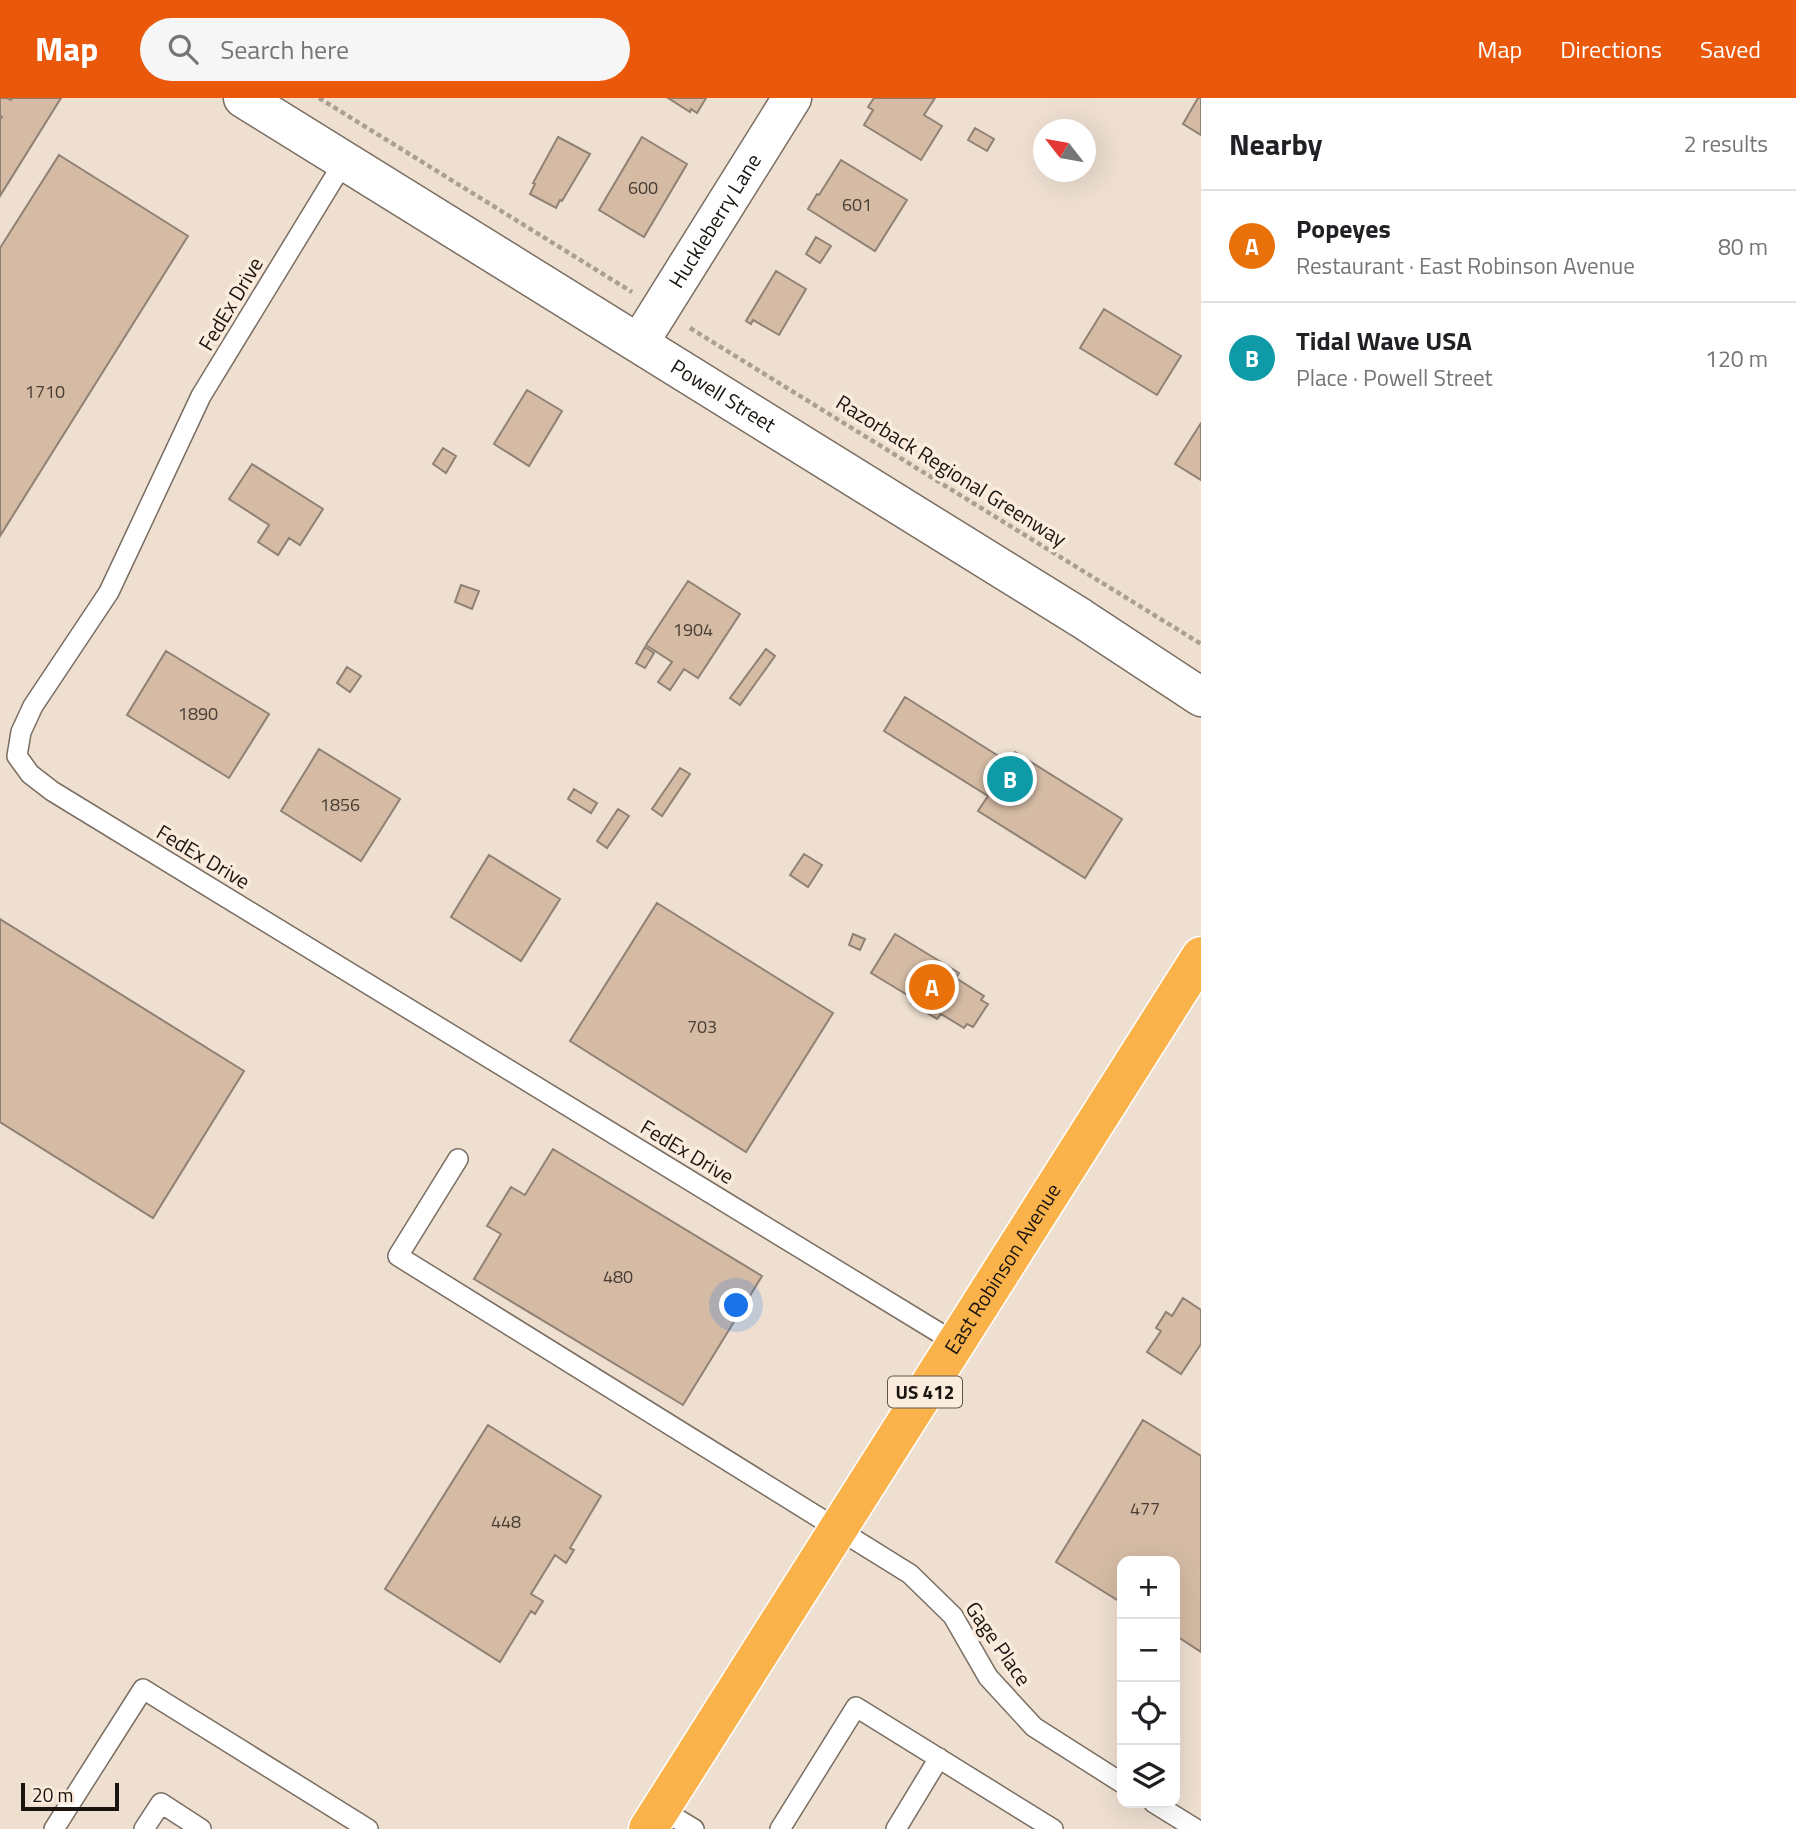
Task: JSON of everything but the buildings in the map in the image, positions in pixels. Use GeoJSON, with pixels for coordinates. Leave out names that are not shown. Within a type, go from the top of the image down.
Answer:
{"type":"FeatureCollection","features":[{"type":"Feature","properties":{"kind":"highway","name":"East Robinson Avenue"},"geometry":{"type":"LineString","coordinates":[[654,1819],[1201,956]]}},
{"type":"Feature","properties":{"kind":"street","name":"Powell Street"},"geometry":{"type":"LineString","coordinates":[[243,98],[1081,618],[1201,697]]}},
{"type":"Feature","properties":{"kind":"street","name":"Huckleberry Lane"},"geometry":{"type":"LineString","coordinates":[[639,343],[792,98]]}},
{"type":"Feature","properties":{"kind":"lane","name":"FedEx Drive"},"geometry":{"type":"LineString","coordinates":[[345,160],[201,396],[108,592],[33,706],[21,732],[17,756],[30,774],[52,791],[956,1343]]}},
{"type":"Feature","properties":{"kind":"lane","name":"Gage Place"},"geometry":{"type":"LineString","coordinates":[[458,1159],[398,1256],[910,1574],[953,1616],[988,1676],[1034,1727],[1117,1780]]}},
{"type":"Feature","properties":{"kind":"lane"},"geometry":{"type":"LineString","coordinates":[[54,1829],[143,1689],[368,1829]]}},
{"type":"Feature","properties":{"kind":"lane"},"geometry":{"type":"LineString","coordinates":[[780,1829],[856,1707],[1053,1829]]}},
{"type":"Feature","properties":{"kind":"lane"},"geometry":{"type":"LineString","coordinates":[[896,1829],[939,1758]]}},
{"type":"Feature","properties":{"kind":"lane"},"geometry":{"type":"LineString","coordinates":[[144,1829],[161,1803],[201,1829]]}},
{"type":"Feature","properties":{"kind":"lane"},"geometry":{"type":"LineString","coordinates":[[1162,1808],[1196,1829]]}},
{"type":"Feature","properties":{"kind":"lane"},"geometry":{"type":"LineString","coordinates":[[654,1819],[694,1829]]}},
{"type":"Feature","properties":{"kind":"path"},"geometry":{"type":"LineString","coordinates":[[319,98],[637,295]]}},
{"type":"Feature","properties":{"kind":"path","name":"Razorback Regional Greenway"},"geometry":{"type":"LineString","coordinates":[[684,324],[1201,644]]}},
{"type":"Feature","properties":{"kind":"place","name":"Tidal Wave USA"},"geometry":{"type":"Point","coordinates":[1010,779]}},
{"type":"Feature","properties":{"kind":"place","name":"Popeyes"},"geometry":{"type":"Point","coordinates":[932,987]}}]}
